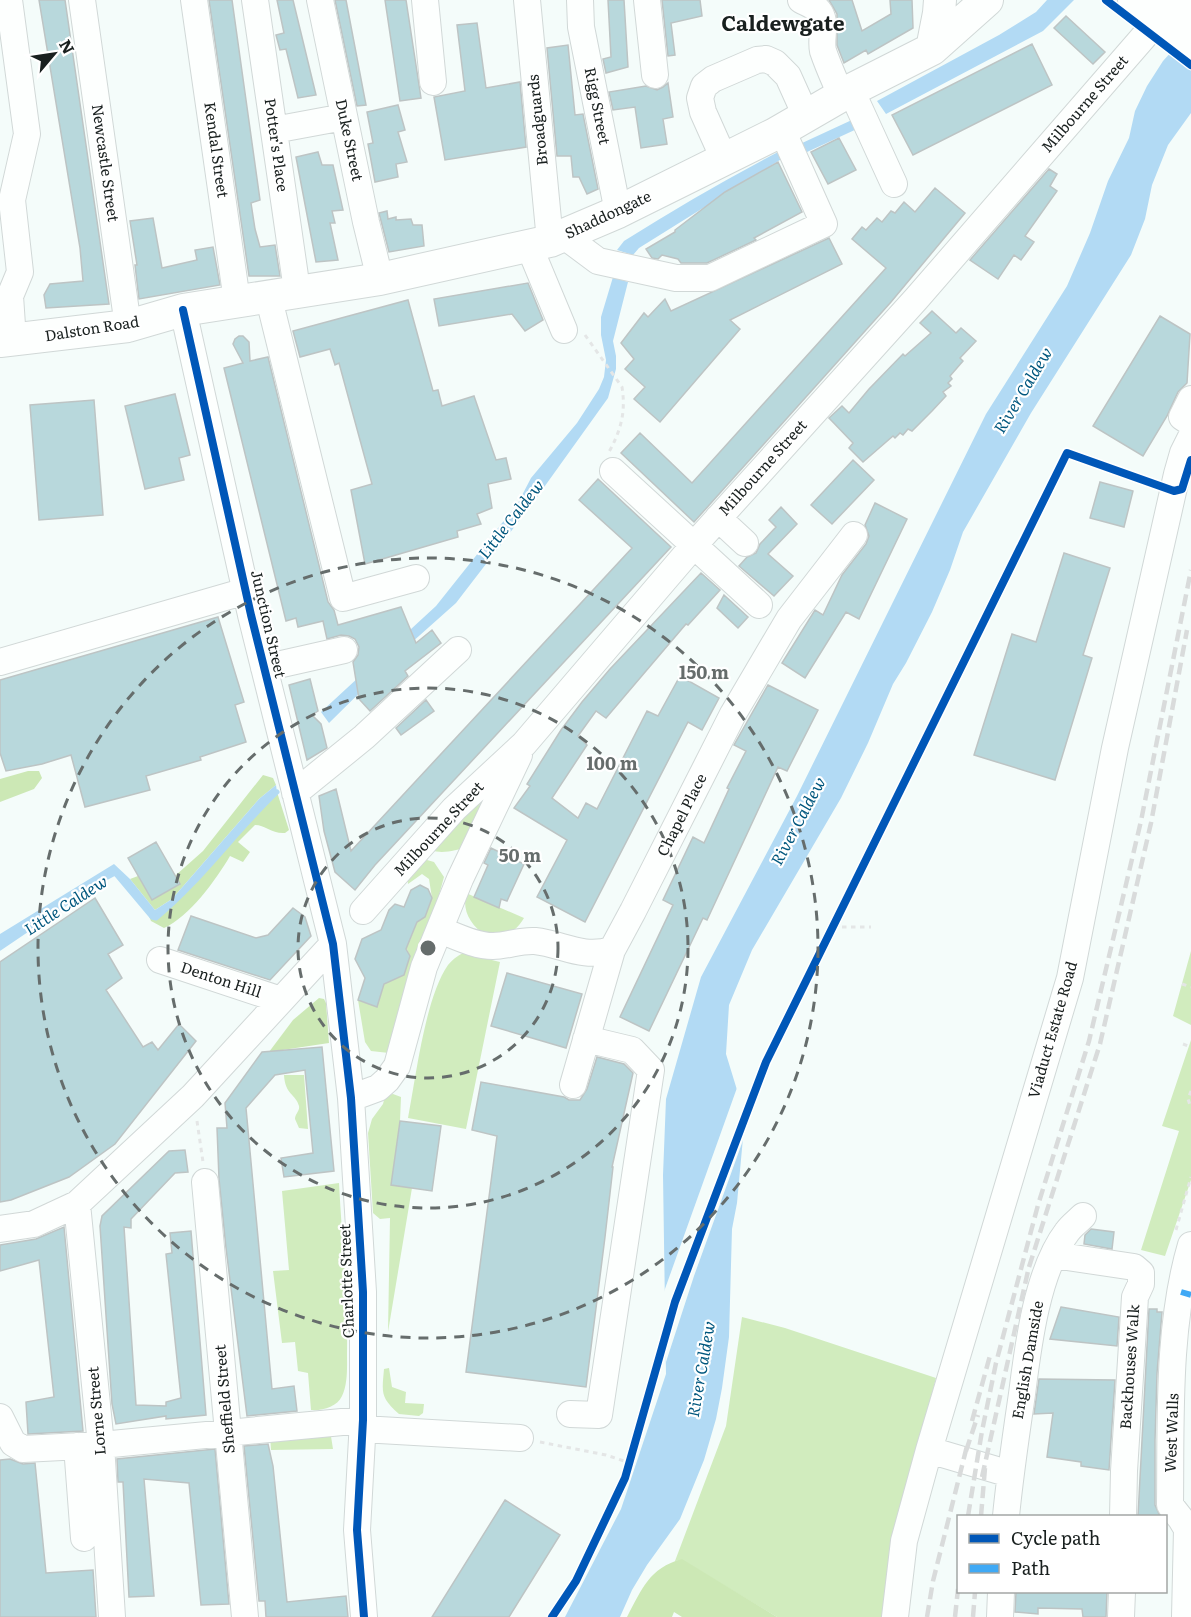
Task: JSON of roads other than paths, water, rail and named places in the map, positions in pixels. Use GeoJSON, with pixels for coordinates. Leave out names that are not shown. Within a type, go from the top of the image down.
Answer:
{"type":"FeatureCollection","features":[{"type":"Feature","properties":{"kind":"main road"},"geometry":{"type":"LineString","coordinates":[[932,49],[940,0]]}},
{"type":"Feature","properties":{"kind":"main road","name":"Shaddongate"},"geometry":{"type":"LineString","coordinates":[[183,310],[380,279],[548,241],[618,212],[794,123],[846,92],[932,49],[987,0]]}},
{"type":"Feature","properties":{"kind":"main road"},"geometry":{"type":"LineString","coordinates":[[1134,0],[1179,23]]}},
{"type":"Feature","properties":{"kind":"main road","name":"Dalston Road"},"geometry":{"type":"LineString","coordinates":[[6,340],[128,326],[183,310]]}},
{"type":"Feature","properties":{"kind":"street"},"geometry":{"type":"LineString","coordinates":[[6,340],[10,296],[20,272],[6,201],[27,134],[9,0]]}},
{"type":"Feature","properties":{"kind":"street","name":"Newcastle Street"},"geometry":{"type":"LineString","coordinates":[[81,0],[128,326]]}},
{"type":"Feature","properties":{"kind":"street","name":"Kendal Street"},"geometry":{"type":"LineString","coordinates":[[194,0],[237,301]]}},
{"type":"Feature","properties":{"kind":"street","name":"Potter's Place"},"geometry":{"type":"LineString","coordinates":[[255,0],[274,130],[283,293],[342,598],[416,578]]}},
{"type":"Feature","properties":{"kind":"street","name":"Duke Street"},"geometry":{"type":"LineString","coordinates":[[321,0],[380,279]]}},
{"type":"Feature","properties":{"kind":"street"},"geometry":{"type":"LineString","coordinates":[[424,0],[433,82]]}},
{"type":"Feature","properties":{"kind":"street","name":"Broadguards"},"geometry":{"type":"LineString","coordinates":[[526,0],[548,241],[564,330]]}},
{"type":"Feature","properties":{"kind":"street","name":"Rigg Street"},"geometry":{"type":"LineString","coordinates":[[580,0],[581,27],[618,212]]}},
{"type":"Feature","properties":{"kind":"street"},"geometry":{"type":"LineString","coordinates":[[647,0],[655,75]]}},
{"type":"Feature","properties":{"kind":"street"},"geometry":{"type":"LineString","coordinates":[[801,0],[816,8],[822,15],[823,50],[894,184]]}},
{"type":"Feature","properties":{"kind":"street","name":"Milbourne Street"},"geometry":{"type":"LineString","coordinates":[[363,911],[454,809],[524,744],[694,544],[917,298],[1140,42],[1179,23]]}},
{"type":"Feature","properties":{"kind":"street"},"geometry":{"type":"LineString","coordinates":[[548,241],[598,261],[676,278],[710,278],[824,224],[794,123],[788,76],[775,63],[766,59],[757,60],[713,79],[704,86],[700,98],[703,112],[724,159]]}},
{"type":"Feature","properties":{"kind":"street"},"geometry":{"type":"LineString","coordinates":[[274,130],[344,117]]}},
{"type":"Feature","properties":{"kind":"street","name":"Junction Street"},"geometry":{"type":"LineString","coordinates":[[183,310],[264,668],[333,944]]}},
{"type":"Feature","properties":{"kind":"street"},"geometry":{"type":"LineString","coordinates":[[1191,399],[1182,417],[1191,423]]}},
{"type":"Feature","properties":{"kind":"street","name":"Viaduct Estate Road"},"geometry":{"type":"LineString","coordinates":[[895,1617],[904,1541],[1070,978],[1115,748],[1177,474],[1183,453],[1191,437]]}},
{"type":"Feature","properties":{"kind":"street"},"geometry":{"type":"LineString","coordinates":[[613,471],[759,605]]}},
{"type":"Feature","properties":{"kind":"street"},"geometry":{"type":"LineString","coordinates":[[718,518],[745,543]]}},
{"type":"Feature","properties":{"kind":"street","name":"Chapel Place"},"geometry":{"type":"LineString","coordinates":[[573,1085],[612,950],[733,714],[789,619],[854,535]]}},
{"type":"Feature","properties":{"kind":"street"},"geometry":{"type":"LineString","coordinates":[[0,662],[246,591]]}},
{"type":"Feature","properties":{"kind":"street"},"geometry":{"type":"LineString","coordinates":[[264,668],[344,650]]}},
{"type":"Feature","properties":{"kind":"street"},"geometry":{"type":"LineString","coordinates":[[295,793],[364,737],[458,650]]}},
{"type":"Feature","properties":{"kind":"street"},"geometry":{"type":"LineString","coordinates":[[351,1098],[378,1088],[397,1066],[424,968],[460,879],[524,744]]}},
{"type":"Feature","properties":{"kind":"street"},"geometry":{"type":"LineString","coordinates":[[440,930],[494,946],[510,942],[535,941],[583,954],[612,950]]}},
{"type":"Feature","properties":{"kind":"street"},"geometry":{"type":"LineString","coordinates":[[0,1229],[34,1224],[77,1204],[193,1096],[333,944]]}},
{"type":"Feature","properties":{"kind":"street","name":"Charlotte Street"},"geometry":{"type":"LineString","coordinates":[[333,944],[351,1098],[363,1292],[362,1425],[357,1530],[364,1617]]}},
{"type":"Feature","properties":{"kind":"street","name":"Denton Hill"},"geometry":{"type":"LineString","coordinates":[[160,960],[281,1000]]}},
{"type":"Feature","properties":{"kind":"street"},"geometry":{"type":"LineString","coordinates":[[570,1414],[598,1415],[651,1070],[632,1050],[586,1039]]}},
{"type":"Feature","properties":{"kind":"street","name":"Sheffield Street"},"geometry":{"type":"LineString","coordinates":[[205,1182],[229,1432],[238,1615]]}},
{"type":"Feature","properties":{"kind":"street","name":"Lorne Street"},"geometry":{"type":"LineString","coordinates":[[77,1204],[89,1445],[118,1612]]}},
{"type":"Feature","properties":{"kind":"street","name":"English Damside"},"geometry":{"type":"LineString","coordinates":[[1006,1515],[1031,1330],[1043,1284],[1054,1255],[1066,1232],[1083,1216]]}},
{"type":"Feature","properties":{"kind":"street","name":"West Walls"},"geometry":{"type":"LineString","coordinates":[[1183,1238],[1186,1293],[1175,1350],[1170,1505],[1187,1529],[1185,1617]]}},
{"type":"Feature","properties":{"kind":"street","name":"Backhouses Walk"},"geometry":{"type":"LineString","coordinates":[[1054,1255],[1134,1267],[1141,1273],[1142,1279],[1135,1297],[1123,1515]]}},
{"type":"Feature","properties":{"kind":"street"},"geometry":{"type":"LineString","coordinates":[[0,1418],[13,1443],[23,1449],[229,1432],[362,1425],[520,1438]]}},
{"type":"Feature","properties":{"kind":"street"},"geometry":{"type":"LineString","coordinates":[[84,1539],[89,1445]]}},
{"type":"Feature","properties":{"kind":"street"},"geometry":{"type":"LineString","coordinates":[[929,1450],[1010,1474]]}},
{"type":"Feature","properties":{"kind":"street"},"geometry":{"type":"LineString","coordinates":[[1000,1617],[1001,1593]]}},
{"type":"Feature","properties":{"kind":"street"},"geometry":{"type":"LineString","coordinates":[[1121,1617],[1122,1593]]}},
{"type":"Feature","properties":{"kind":"water"},"geometry":{"type":"Polygon","coordinates":[[[1047,0],[1074,0],[1043,31],[886,114],[877,101],[999,35],[1036,12],[1047,0]]]}},
{"type":"Feature","properties":{"kind":"water","name":"River Caldew"},"geometry":{"type":"Polygon","coordinates":[[[1191,30],[1191,113],[1168,145],[1152,185],[1145,219],[1131,255],[1031,413],[963,532],[932,612],[893,684],[841,798],[752,950],[729,1005],[726,1054],[745,1116],[737,1203],[732,1229],[729,1337],[716,1419],[704,1460],[680,1519],[647,1565],[620,1617],[565,1617],[621,1509],[666,1374],[663,1175],[666,1099],[701,977],[797,796],[986,414],[1067,286],[1090,233],[1108,181],[1129,138],[1135,111],[1147,86],[1163,61],[1191,30]]]}},
{"type":"Feature","properties":{"kind":"water"},"geometry":{"type":"Polygon","coordinates":[[[854,119],[859,128],[807,152],[800,144],[854,119]]]}},
{"type":"Feature","properties":{"kind":"water"},"geometry":{"type":"Polygon","coordinates":[[[780,151],[783,158],[639,248],[633,255],[617,250],[624,241],[662,217],[780,151]]]}},
{"type":"Feature","properties":{"kind":"water"},"geometry":{"type":"Polygon","coordinates":[[[613,277],[628,282],[613,341],[616,369],[608,398],[532,504],[456,603],[401,652],[329,723],[321,712],[436,606],[518,503],[531,478],[577,423],[599,389],[604,377],[606,360],[601,335],[601,317],[613,277]]]}},
{"type":"Feature","properties":{"kind":"water"},"geometry":{"type":"Polygon","coordinates":[[[276,785],[277,792],[188,888],[156,918],[152,917],[115,873],[96,883],[0,948],[0,934],[114,864],[130,879],[155,910],[172,899],[259,799],[276,785]]]}},
{"type":"Feature","properties":{"kind":"waterway","name":"Little Caldew"},"geometry":{"type":"LineString","coordinates":[[0,948],[96,883],[115,873],[152,917],[156,918],[188,888],[277,792]]}},
{"type":"Feature","properties":{"kind":"railway"},"geometry":{"type":"LineString","coordinates":[[968,1515],[996,1363],[1038,1205],[1089,1041],[1141,821],[1191,570]]}},
{"type":"Feature","properties":{"kind":"railway"},"geometry":{"type":"LineString","coordinates":[[1029,1267],[1100,1044],[1151,823],[1187,630]]}},
{"type":"Feature","properties":{"kind":"railway"},"geometry":{"type":"LineString","coordinates":[[982,1477],[1028,1271]]}},
{"type":"Feature","properties":{"kind":"railway"},"geometry":{"type":"LineString","coordinates":[[972,1421],[991,1352]]}},
{"type":"Feature","properties":{"kind":"railway"},"geometry":{"type":"LineString","coordinates":[[966,1451],[978,1415]]}},
{"type":"Feature","properties":{"kind":"railway"},"geometry":{"type":"LineString","coordinates":[[927,1617],[933,1581],[968,1442]]}},
{"type":"Feature","properties":{"kind":"railway"},"geometry":{"type":"LineString","coordinates":[[981,1515],[985,1468]]}},
{"type":"Feature","properties":{"kind":"railway"},"geometry":{"type":"LineString","coordinates":[[955,1617],[958,1593]]}},
{"type":"Feature","properties":{"kind":"railway"},"geometry":{"type":"LineString","coordinates":[[973,1617],[975,1593]]}},
{"type":"Feature","properties":{"kind":"district","name":"Caldewgate"},"geometry":{"type":"Point","coordinates":[783,24]}}]}
